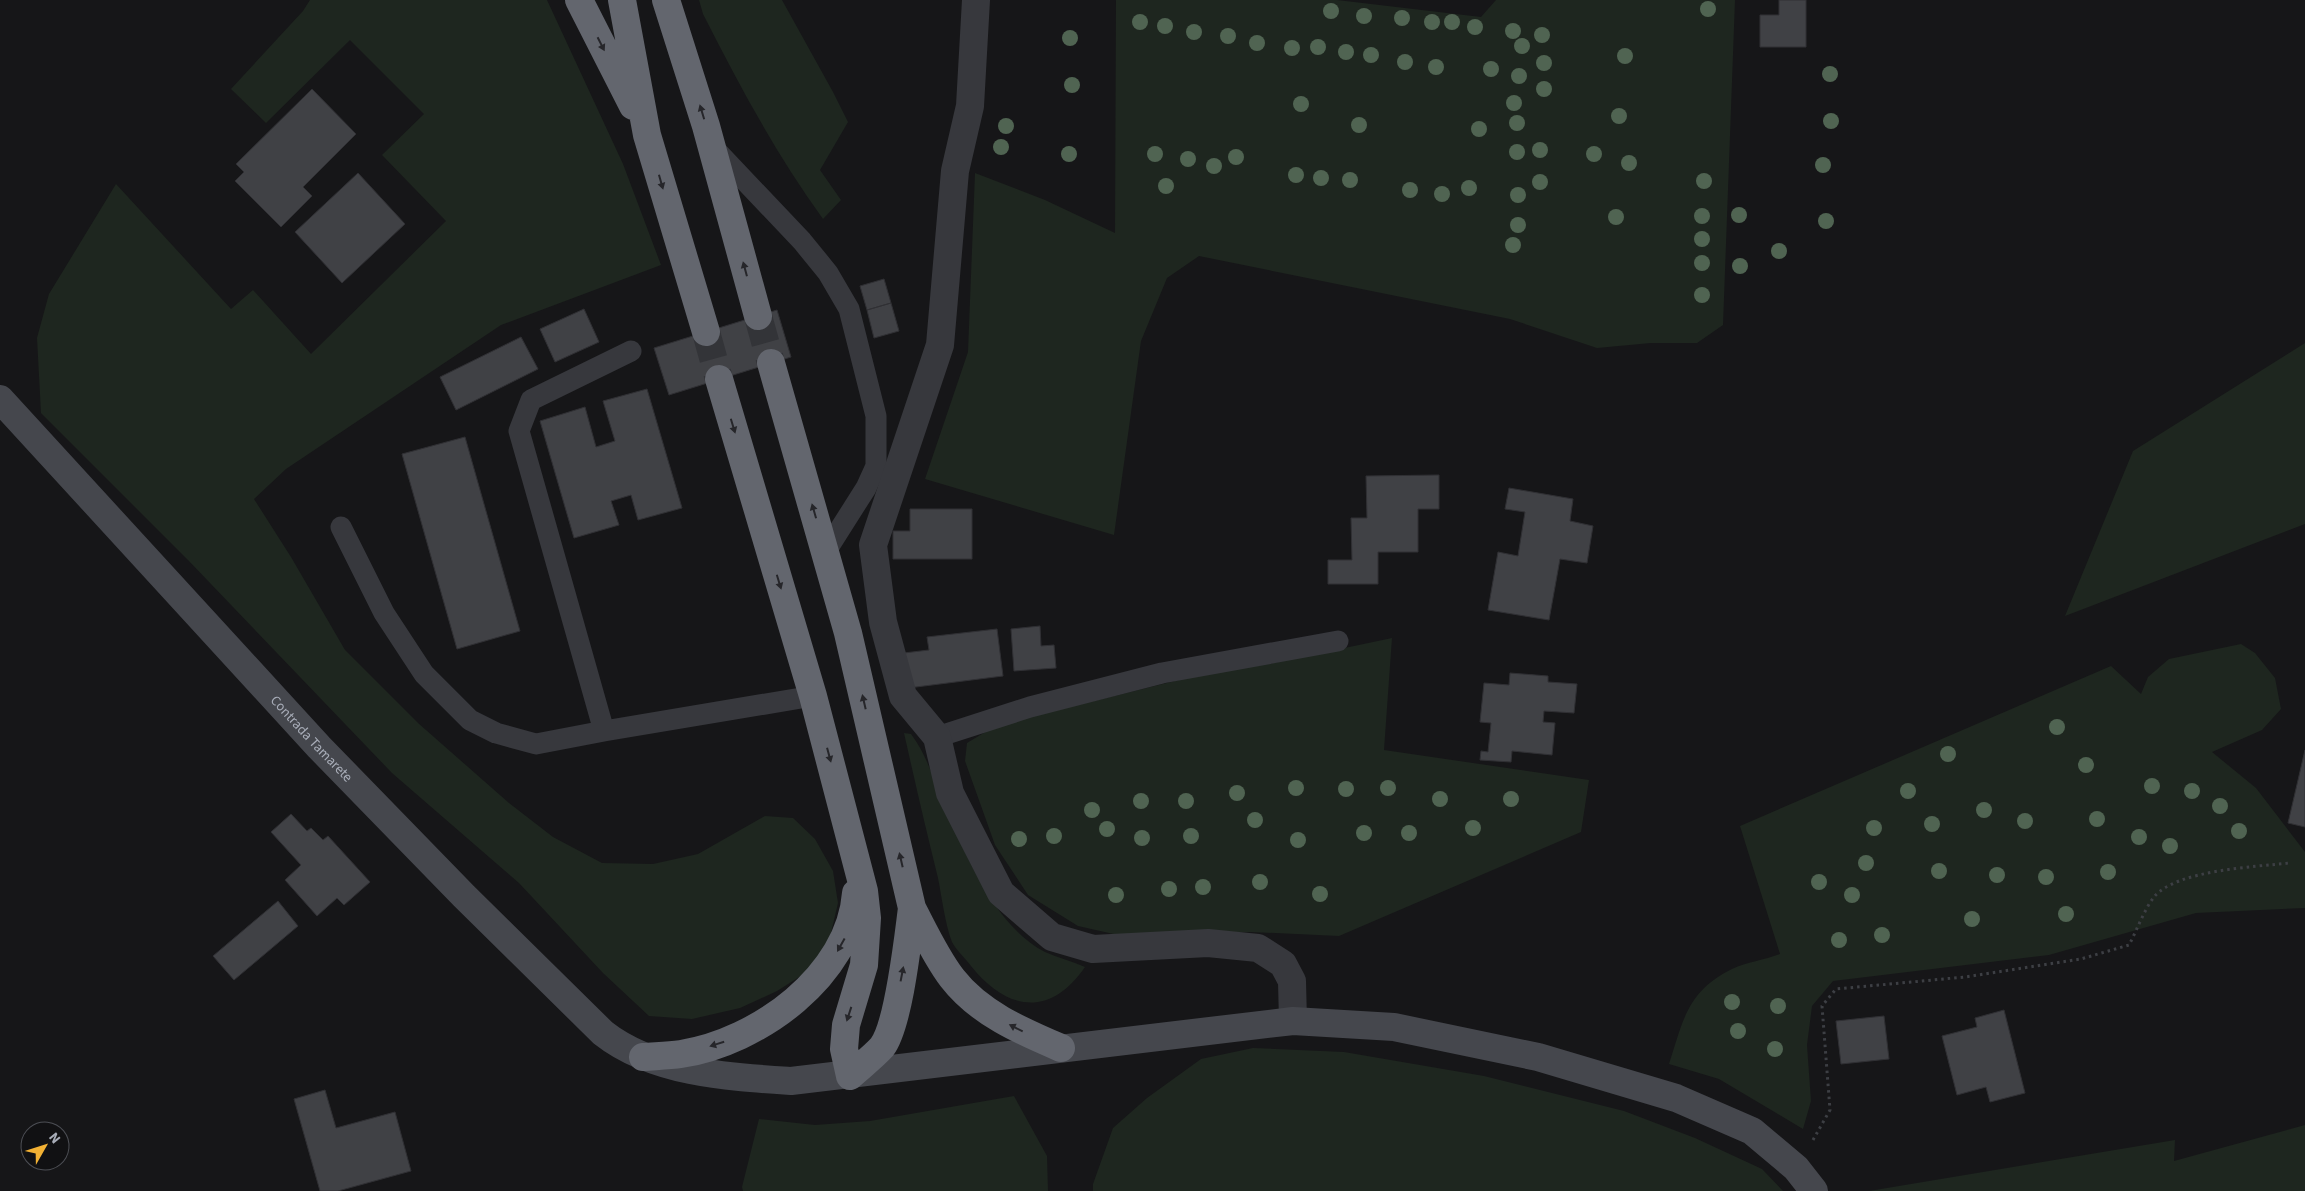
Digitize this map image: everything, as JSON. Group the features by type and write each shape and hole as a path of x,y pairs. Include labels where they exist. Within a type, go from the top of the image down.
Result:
{"highway":[{"path":"579,0 647,135"},
{"path":"622,0 647,135 706,332"},
{"path":"666,0 711,145 758,316"},
{"path":"771,363 848,633 912,908 952,978 969,996 1014,1028 1060,1048"},
{"path":"719,379 813,696 858,864 867,918 864,965 846,1025 844,1049 850,1076 883,1046 892,1024 912,908"},
{"path":"643,1057 681,1054 726,1041 778,1014 802,994 830,962 842,944 850,925 856,900 858,864"}],"main road":[{"name":"Contrada Tamarete","path":"0,399 319,747 464,896 603,1033 616,1043 643,1057 730,1077 791,1081 850,1076 1060,1048 1293,1021 1394,1027 1556,1062 1676,1098 1752,1131 1796,1168 1814,1191"}],"street":[{"path":"976,0 970,106 955,171 940,345 873,545 883,622 903,696 937,737 950,793 1001,893 1052,937 1092,949 1208,943 1258,948 1283,964 1292,981 1293,1021"}],"lane":[{"path":"711,145 802,241 828,273 849,309 876,416 876,466 866,488 826,551"},
{"path":"604,731 519,431 531,400 631,352"},
{"path":"341,527 384,614 424,674 470,720 496,733 536,744 813,696"},
{"path":"937,737 1030,707 1162,673 1338,641"}],"path":[{"path":"1796,1168 1830,1110 1822,1006 1836,989 1965,977 2081,959 2129,945 2154,897 2174,881 2193,876 2289,863"}],"shaded area":[{"path":"310,0 547,0 623,164 661,265 501,325 286,469 254,499 291,557 345,650 418,723 509,803 553,837 602,863 653,864 698,854 765,816 793,818 815,839 833,871 838,903 831,933 815,967 777,991 740,1008 692,1019 649,1016 603,973 519,883 392,773 188,560 41,413 37,338 49,294 116,184 231,309 253,290 311,354 446,221 382,155 424,114 350,40 266,123 231,89 303,11"},
{"path":"699,0 782,0 848,122 820,170 841,200 823,219 789,170 759,119 703,14"},
{"path":"1116,0 1337,0 1481,17 1496,0 1735,0 1723,325 1697,343 1651,343 1597,348 1510,319 1199,256 1167,278 1141,341 1114,535 925,479 968,352 975,173 1045,200 1115,233"},
{"path":"2305,343 2305,524 2065,616 2133,451"},
{"path":"1392,638 1384,750 1589,780 1581,832 1339,936 1251,932 1118,935 1078,926 1028,895 995,845 965,761 967,743 997,725 1268,658 1269,664"},
{"path":"2241,644 2255,653 2275,678 2281,709 2262,730 2212,752 2256,788 2305,852 2305,908 2196,913 2049,955 1833,981 1812,1006 1807,1045 1811,1101 1803,1129 1719,1079 1669,1064 1683,1021 1696,997 1705,987 1732,969 1780,954 1740,826 2111,666 2141,694 2148,677 2169,659"},
{"path":"904,733 911,734 921,750 960,841 996,906 1011,925 1027,940 1045,952 1085,967 1072,983 1057,995 1043,1001 1028,1002 1014,1000 999,992 985,981 952,942 947,927 938,878"},
{"path":"1253,1048 1344,1052 1484,1076 1624,1111 1695,1138 1762,1169 1783,1191 1093,1191 1093,1184 1113,1128 1147,1098 1201,1059"},
{"path":"1014,1096 1047,1156 1048,1191 743,1191 742,1187 759,1119 815,1125 870,1121"},
{"path":"2305,1125 2305,1191 1869,1191 2175,1140 2174,1161"}],"building":[{"path":"1779,0 1806,0 1806,47 1760,47 1760,15 1779,15"},
{"path":"312,89 356,134 303,187 312,196 281,227 235,181 244,172 236,164"},
{"path":"358,173 405,224 342,283 295,232"},
{"path":"884,279 891,303 867,310 860,286"},
{"path":"891,303 899,331 874,338 867,310"},
{"path":"584,309 599,342 555,362 540,329"},
{"path":"777,310 791,357 669,395 654,348"},
{"path":"521,337 538,369 456,410 440,377"},
{"path":"647,389 682,508 638,520 631,495 611,501 619,525 574,538 540,421 585,407 596,447 615,441 603,401"},
{"path":"465,437 520,631 457,649 402,454"},
{"path":"1439,475 1439,509 1418,509 1418,552 1378,552 1378,584 1328,584 1328,560 1352,560 1351,518 1367,518 1366,476"},
{"path":"1509,488 1573,499 1570,521 1593,526 1587,563 1560,559 1549,620 1488,610 1498,552 1518,556 1525,512 1505,509"},
{"path":"910,509 972,509 972,559 893,559 893,531 910,531"},
{"path":"1040,626 1041,646 1054,645 1056,668 1014,671 1011,629"},
{"path":"997,629 1003,676 908,688 904,653 929,650 927,637"},
{"path":"1510,673 1548,676 1548,682 1577,684 1574,713 1544,711 1543,722 1555,723 1552,755 1512,751 1511,762 1480,760 1481,751 1488,752 1491,723 1480,722 1484,683 1509,685"},
{"path":"2305,750 2305,827 2288,823"},
{"path":"291,814 307,831 311,828 323,840 328,836 370,882 344,905 337,898 317,916 285,880 301,865 271,832"},
{"path":"278,901 298,926 234,980 213,956"},
{"path":"2004,1010 2025,1093 1990,1102 1986,1087 1957,1095 1942,1036 1977,1027 1975,1018"},
{"path":"1884,1016 1889,1059 1841,1064 1836,1021"},
{"path":"325,1090 336,1128 395,1112 411,1171 338,1191 320,1191 294,1099"}],"tunnel":[{"path":"758,316 771,363"},
{"path":"706,332 719,379"}]}
